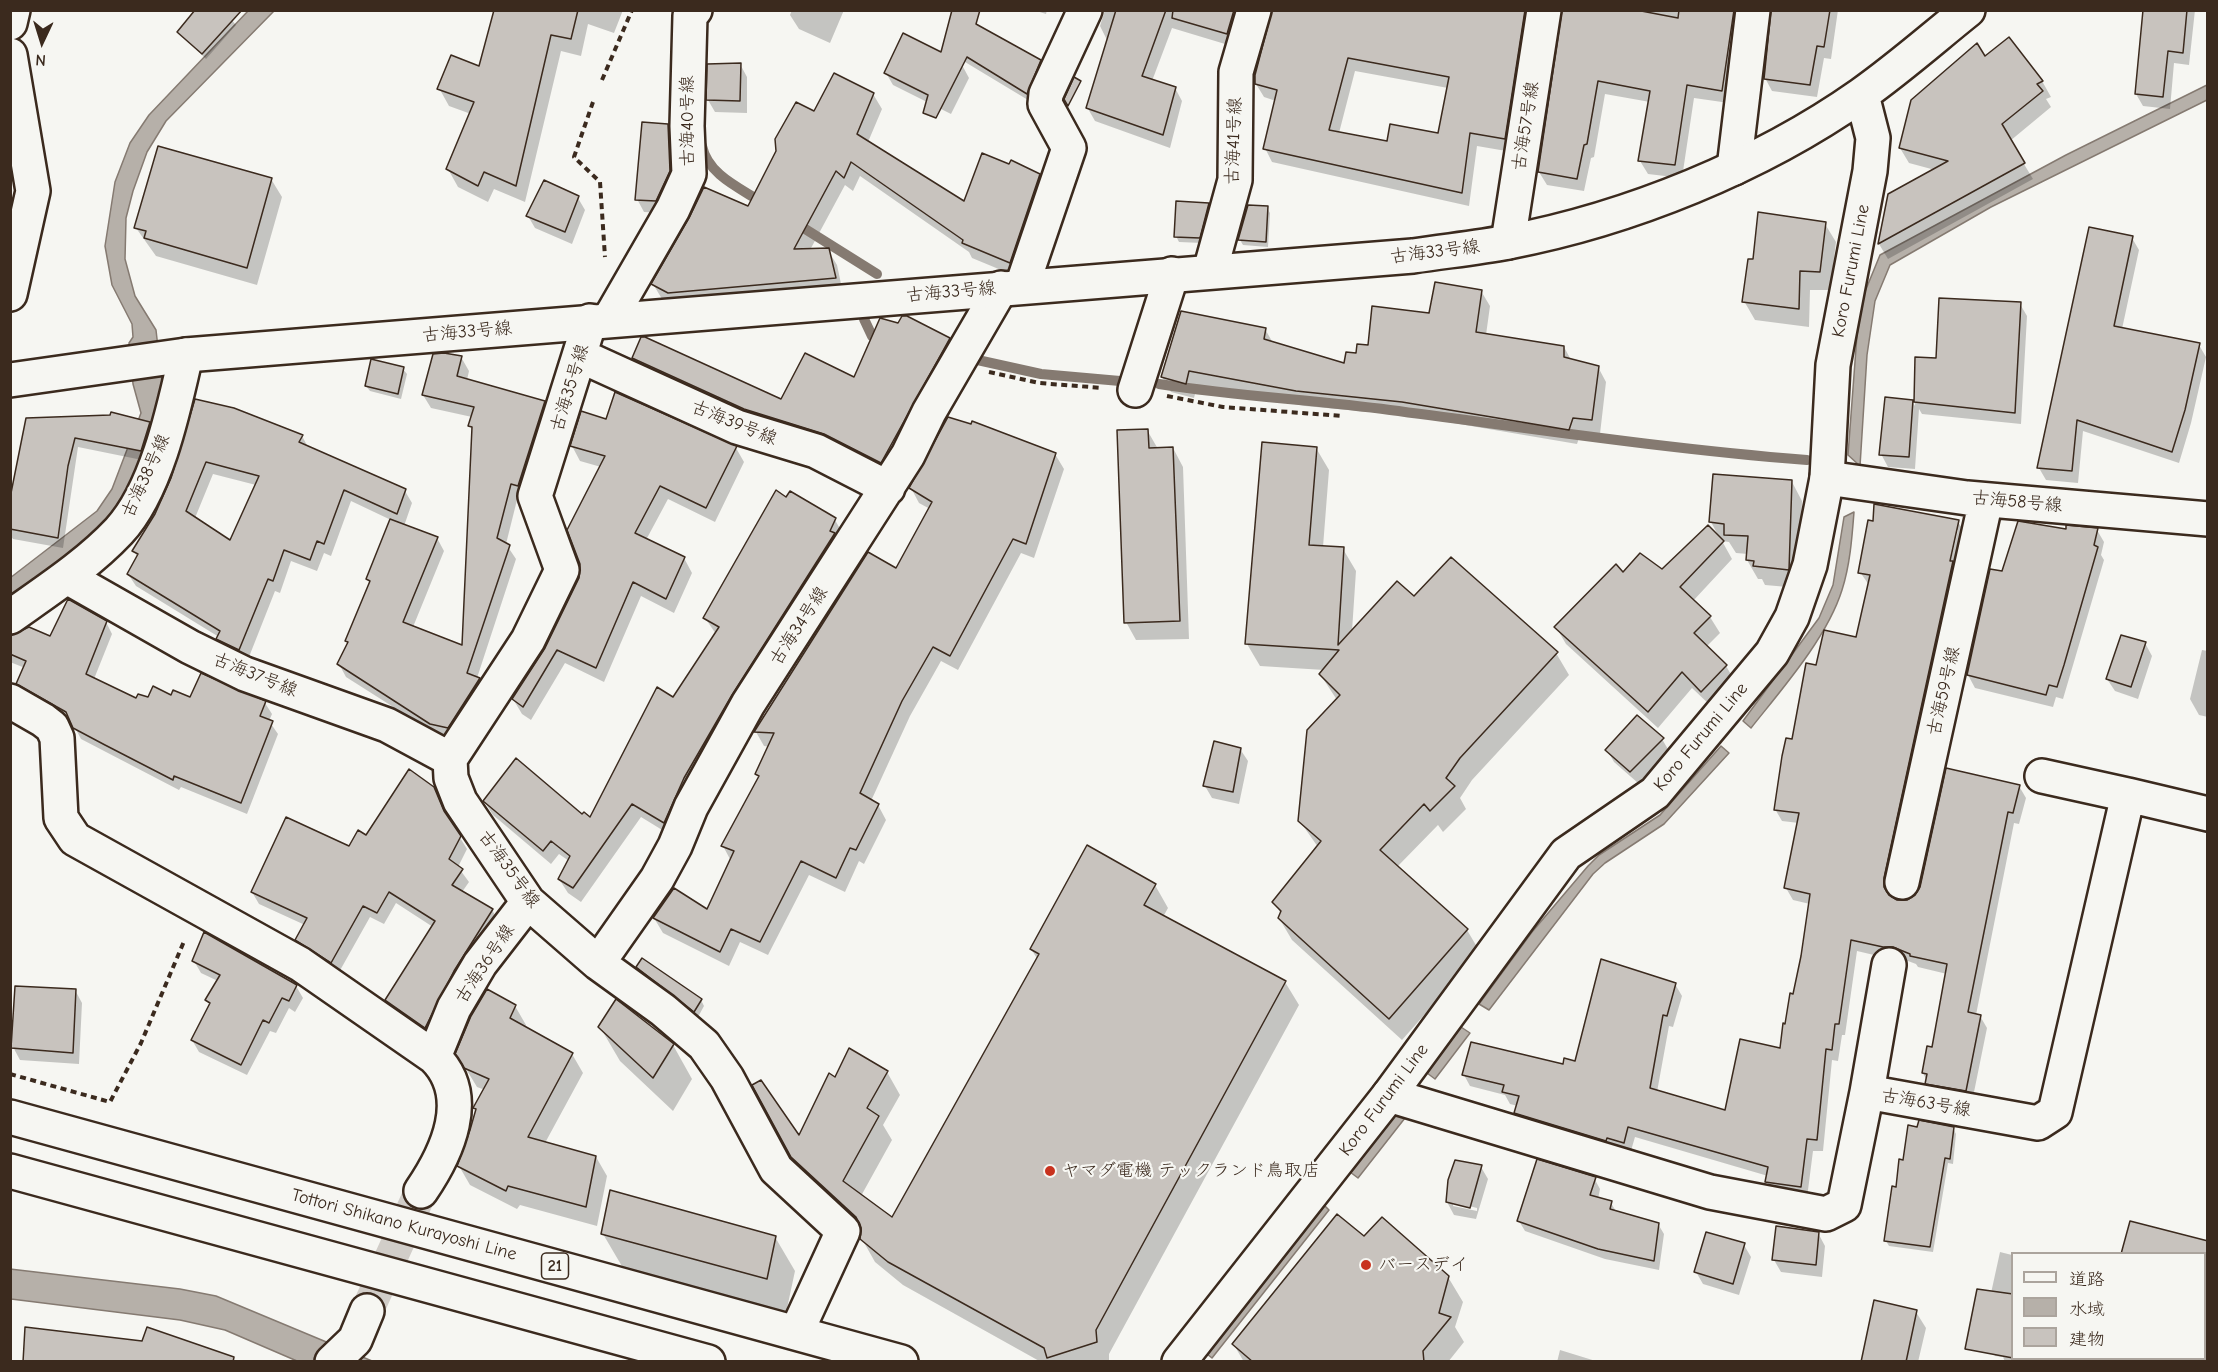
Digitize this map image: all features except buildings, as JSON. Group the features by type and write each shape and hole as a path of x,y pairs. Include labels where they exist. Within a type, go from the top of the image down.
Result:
{"street":[{"path":"10,23 13,10"},
{"name":"古海34号線","path":"598,963 657,879 675,846 691,807 748,704 888,488 1012,287 1069,148 1045,104 1046,94 1084,10"},
{"name":"古海41号線","path":"1210,271 1235,180 1236,72 1254,10"},
{"name":"古海57号線","path":"1508,242 1544,10"},
{"path":"1734,168 1753,10"},
{"path":"1862,95 1968,10"},
{"name":"古海40号線","path":"599,321 674,209 689,174 687,126 689,12"},
{"path":"10,55 33,191 10,294"},
{"name":"古海33号線","path":"10,380 186,355 1413,256 1508,242 1591,221 1684,189 1734,168 1796,136 1862,95"},
{"name":"Koro Furumi Line","path":"1179,1362 1389,1095 1566,854 1654,793 1772,653 1792,617 1810,565 1827,478 1833,365 1870,171 1873,138 1862,95"},
{"path":"1135,390 1172,274"},
{"name":"古海35号線","path":"599,321 581,356 535,496 562,570 528,640 450,759 451,778 460,801 528,902 598,963 663,1010 704,1045 728,1078 776,1169 843,1231 797,1331"},
{"name":"古海38号線","path":"10,617 67,577 119,530 134,510 160,454 171,420 186,355"},
{"name":"古海39号線","path":"581,356 737,427 816,451 888,488"},
{"name":"古海58号線","path":"1827,478 1986,500 2208,519"},
{"name":"古海59号線","path":"1902,882 1986,500"},
{"name":"古海37号線","path":"67,577 190,647 245,674 387,725 450,759"},
{"path":"10,701 52,727 57,738 61,818 75,839 300,964 434,1057 446,1069 452,1087 454,1108 451,1137 444,1154 421,1191"},
{"path":"2042,776 2208,814"},
{"name":"古海63号線","path":"1389,1095 1710,1192 1826,1214 1844,1204 1867,1092 2038,1123 2055,1112 2128,795"},
{"name":"古海36号線","path":"434,1057 454,1008 480,964 528,902"},
{"path":"1867,1092 1889,965"},
{"name":"Tottori Shikano Kurayoshi Line","path":"10,1117 797,1331 901,1362"},
{"path":"10,1171 708,1362"},
{"path":"332,1362 355,1340 367,1311"}],"path":[{"path":"602,80 632,10"},
{"path":"593,102 574,157 600,182 605,262"},
{"path":"10,1074 110,1102 141,1043 198,908"}],"water":[{"path":"248,11 274,11 166,121 147,152 126,218 125,259 135,296 156,330 162,383 162,407 151,451 106,529 11,602 10,578 97,511 112,489 141,413 133,384 129,343 133,337 132,324 112,285 105,246 115,182 130,143 149,115"},
{"path":"2207,85 2207,100 1991,207 1890,265 1875,301 1867,355 1860,466 1848,455 1857,335 1864,294 1880,255 2066,155"},
{"path":"1854,512 1847,571 1835,608 1815,644 1751,728 1743,721 1819,618 1833,585 1844,517"},
{"path":"1721,746 1729,753 1664,824 1605,863 1593,874 1489,1010 1479,1004 1532,932 1588,866 1599,855 1660,815"},
{"path":"1461,1027 1470,1033 1435,1079 1427,1073"},
{"path":"1394,1113 1405,1118 1358,1178 1350,1172"},
{"path":"1324,1205 1329,1210 1212,1358 1207,1354"},
{"path":"10,1269 180,1289 216,1296 372,1361 297,1361 225,1330 180,1320 11,1299"}],"waterway":[{"path":"702,146 705,156 718,173 763,203"},
{"path":"794,222 877,274"},
{"path":"864,319 872,336 885,342"},
{"path":"973,359 1041,374 1120,381"},
{"path":"1159,384 1390,410 1650,444 1807,460"}],"tunnel":[{"path":"367,1311 421,1191"}],"place":[{"name":"ヤマダ電機 テックランド鳥取店","path":"1050,1171"},
{"name":"バースデイ","path":"1366,1265"}]}
